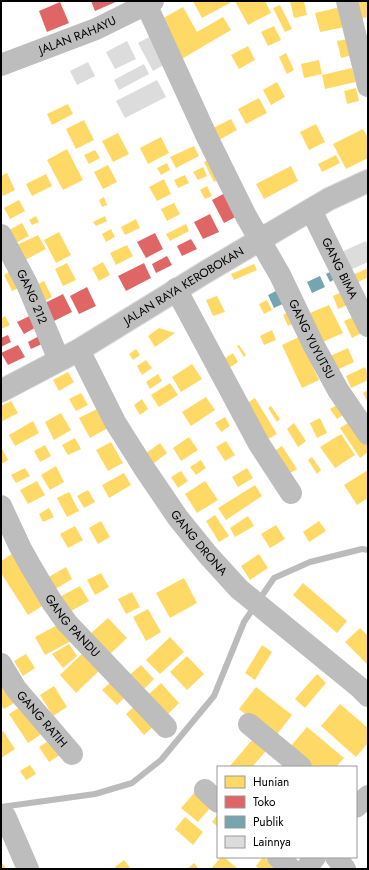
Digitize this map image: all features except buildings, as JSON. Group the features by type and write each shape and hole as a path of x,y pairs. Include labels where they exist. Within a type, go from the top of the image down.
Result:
{"street":[{"path":"347,1 368,86"},
{"name":"JALAN RAHAYU","path":"1,65 96,28 143,4"},
{"name":"GANG YUYUTSU","path":"143,4 210,144 246,216 280,275 314,346 338,390 368,434"},
{"name":"JALAN RAYA KEROBOKAN","path":"1,392 79,350 176,289 260,241 329,199 368,181"},
{"name":"GANG BIMA","path":"311,210 368,326"},
{"name":"GANG 212","path":"1,235 27,284 59,360"},
{"path":"176,289 259,444 291,493"},
{"name":"GANG DRONA","path":"79,350 115,422 178,518 208,555 239,589 359,686 368,696"},
{"name":"GANG PANDU","path":"1,506 27,559 52,602 67,623 166,727"},
{"name":"GANG RATIH","path":"1,664 16,689 72,754"},
{"path":"249,724 300,766"},
{"path":"5,816 28,869"},
{"path":"279,858 290,869"},
{"path":"306,869 314,858"},
{"path":"337,858 345,869"}],"waterway":[{"path":"1,807 95,794 132,783 161,760 214,696 244,622 274,578 310,562 362,549 368,550"}]}
